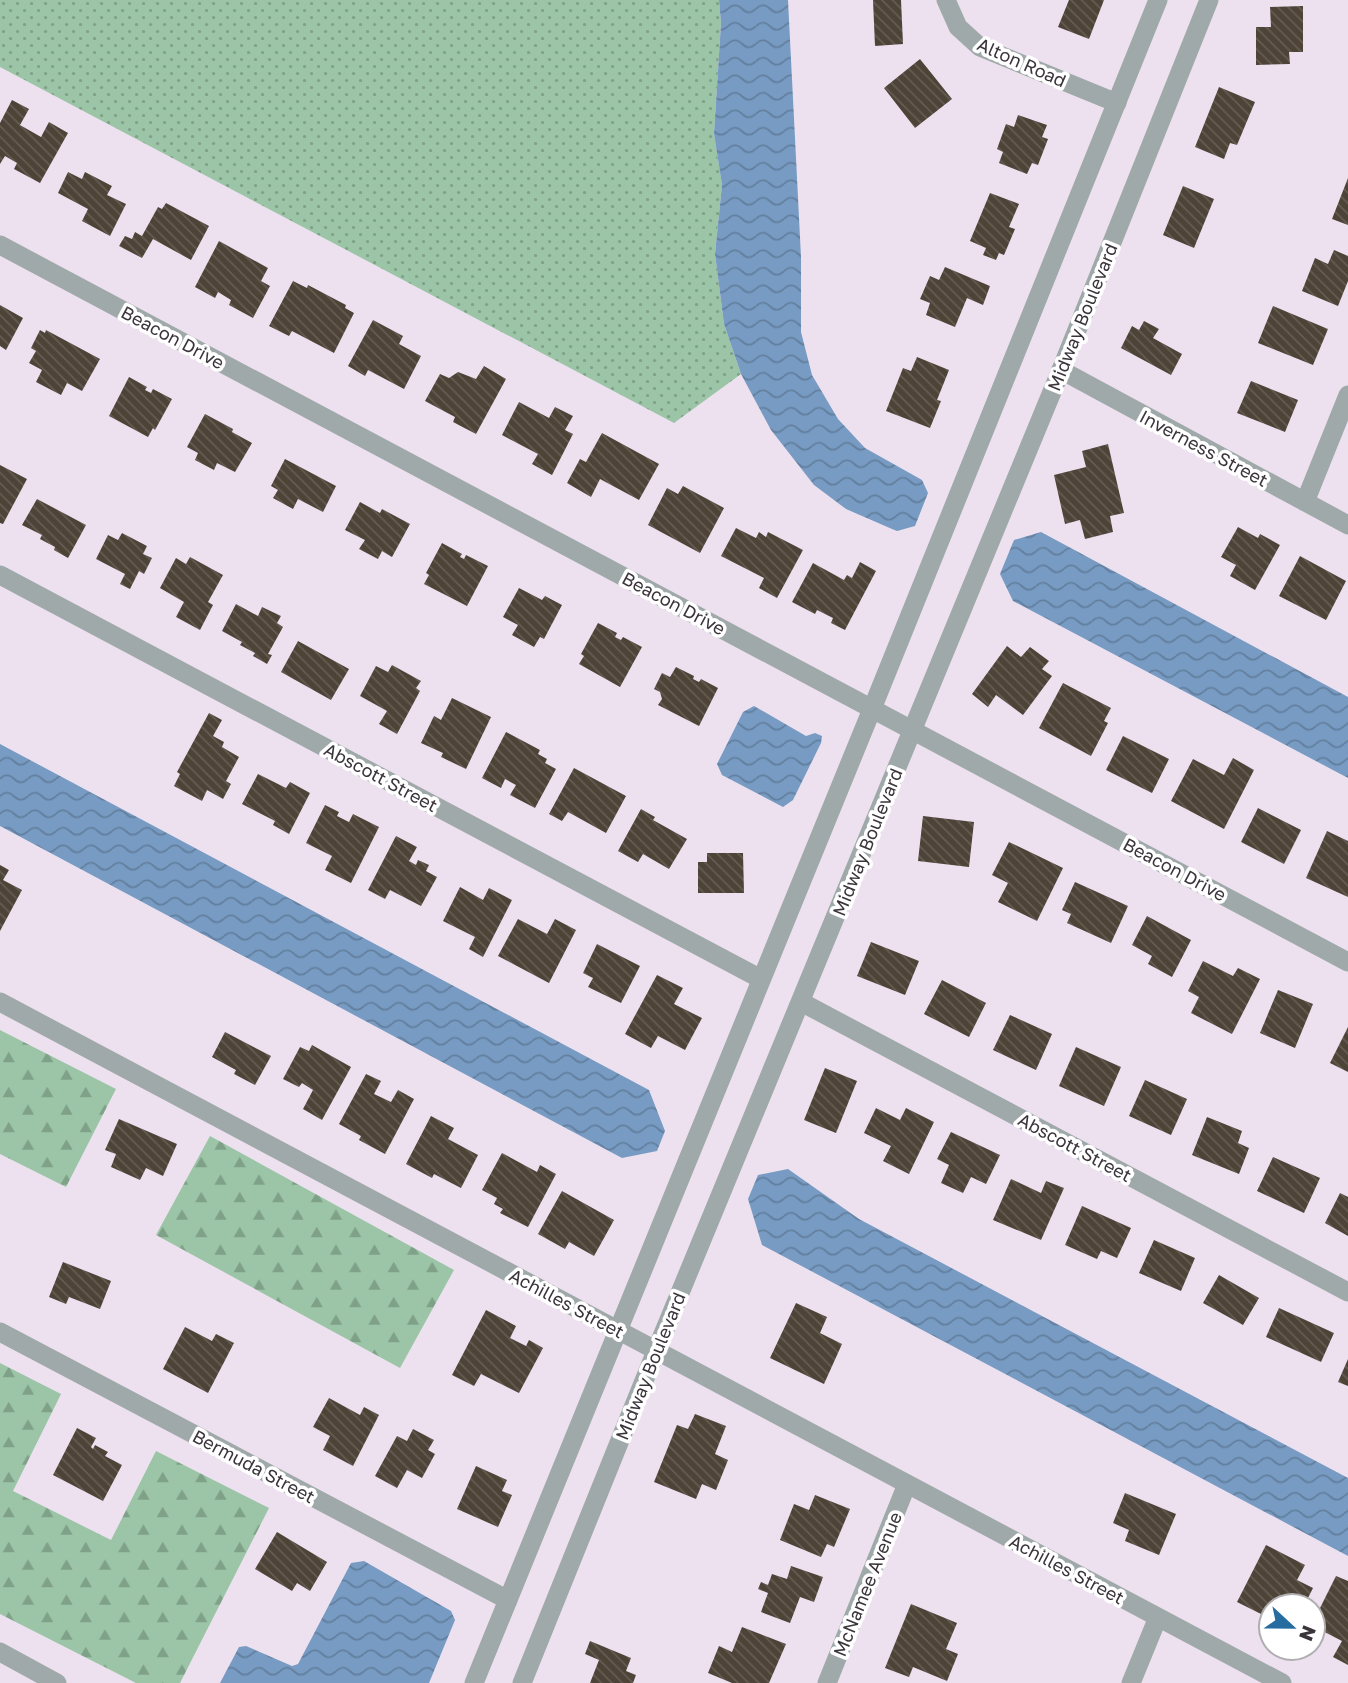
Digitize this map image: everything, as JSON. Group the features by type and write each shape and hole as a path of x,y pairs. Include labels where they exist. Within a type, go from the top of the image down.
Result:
{"street":[{"name":"Alton Road","path":"946,0 958,27 980,47 1117,103"},
{"path":"474,1683 1158,0"},
{"name":"Midway Boulevard","path":"522,1683 656,1351 1061,370 1209,0"},
{"name":"Beacon Drive","path":"0,246 1348,962"},
{"name":"Inverness Street","path":"1061,370 1348,524"},
{"path":"1305,502 1348,395"},
{"name":"Abscott Street","path":"0,575 761,979"},
{"name":"Achilles Street","path":"0,1002 1282,1683"},
{"name":"Abscott Street","path":"801,1002 1348,1292"},
{"name":"Bermuda Street","path":"0,1332 508,1600"},
{"name":"McNamee Avenue","path":"827,1683 907,1484"},
{"path":"1131,1683 1158,1617"},
{"path":"0,1653 57,1683"}],"green space":[{"path":"0,0 719,0 721,23 714,134 722,185 715,254 724,324 741,374 674,423 0,67"},
{"path":"0,1030 116,1089 66,1187 0,1154"},
{"path":"210,1136 454,1270 400,1368 156,1235"},
{"path":"0,1363 61,1394 13,1491 111,1540 156,1451 269,1508 180,1683 136,1683 0,1614"}],"water":[{"path":"719,0 788,0 801,257 801,332 812,375 838,419 865,448 922,480 928,493 915,526 897,531 892,529 846,509 814,485 771,430 741,374 724,324 715,254 722,185 714,134 721,23"},
{"path":"1041,532 1348,697 1348,778 1013,601 1000,574 1014,540"},
{"path":"754,706 806,736 815,733 822,736 793,800 783,807 722,775 717,764 743,712"},
{"path":"0,744 649,1090 665,1131 657,1151 622,1158 0,826"},
{"path":"788,1169 859,1219 1348,1478 1348,1556 762,1245 748,1199 758,1175"},
{"path":"364,1561 451,1611 455,1620 429,1683 220,1683 239,1647 246,1646 292,1666 298,1664 351,1563"}],"building":[{"path":"873,0 901,0 903,44 875,46"},
{"path":"1069,0 1104,0 1089,39 1058,27"},
{"path":"1303,6 1303,52 1289,52 1290,64 1256,65 1256,27 1271,27 1270,7"},
{"path":"920,59 952,99 915,128 884,88"},
{"path":"1219,87 1255,102 1237,145 1230,143 1224,159 1195,147"},
{"path":"12,100 29,109 20,125 41,137 49,122 68,133 40,183 14,169 17,163 5,156 0,164 0,123"},
{"path":"1018,115 1047,125 1042,137 1048,139 1038,165 1032,163 1027,174 999,163 1003,152 997,149 1006,124 1014,127"},
{"path":"68,172 82,179 85,172 112,186 107,195 126,204 110,236 82,221 88,209 58,193"},
{"path":"1348,178 1348,225 1332,219"},
{"path":"1183,186 1214,199 1194,248 1163,235"},
{"path":"990,193 1019,204 1009,227 1015,229 1004,255 999,253 996,260 983,255 986,248 970,241"},
{"path":"166,203 209,226 191,260 153,239 142,258 119,246 125,236 132,239 135,232 142,236 158,207 162,209"},
{"path":"219,241 268,268 261,281 270,286 253,318 229,305 231,300 218,292 215,298 195,287"},
{"path":"1334,250 1348,256 1348,281 1338,306 1302,291 1315,258 1328,264"},
{"path":"945,267 990,286 983,305 967,298 955,327 926,315 930,303 920,299 930,276 939,280"},
{"path":"293,281 307,288 308,285 346,305 345,308 354,313 334,353 292,331 289,336 269,326"},
{"path":"0,305 23,318 6,350 0,346"},
{"path":"1273,306 1328,329 1313,365 1258,343"},
{"path":"373,320 403,336 399,344 421,356 404,389 368,370 365,376 348,366"},
{"path":"1144,321 1159,329 1153,338 1182,354 1171,375 1121,348 1132,326 1139,330"},
{"path":"40,330 45,333 46,330 100,359 82,391 67,383 61,395 36,382 42,370 29,363 36,351 31,348"},
{"path":"917,357 949,370 930,428 886,411 903,368 911,371"},
{"path":"484,366 506,379 476,434 453,422 455,417 425,401 440,374 449,378 458,372 476,379"},
{"path":"129,377 147,387 145,390 151,393 153,389 172,399 155,430 153,428 148,437 109,416"},
{"path":"1251,381 1298,400 1285,432 1237,413"},
{"path":"519,402 549,418 555,407 573,416 565,430 573,434 552,475 532,464 538,454 502,435"},
{"path":"205,414 252,443 235,472 217,463 214,470 195,460 198,453 187,447"},
{"path":"602,433 659,464 639,500 600,479 591,497 567,483 580,459 586,462"},
{"path":"1108,444 1124,513 1110,516 1113,532 1085,539 1080,520 1065,524 1054,475 1086,467 1082,451"},
{"path":"285,459 336,486 323,512 298,499 293,509 273,498 278,490 271,486"},
{"path":"0,465 27,479 3,524 0,523"},
{"path":"683,486 724,508 700,553 648,525 667,488 678,494"},
{"path":"37,499 86,525 68,558 40,539 42,535 22,525"},
{"path":"360,502 380,513 382,509 410,524 392,557 382,551 378,559 359,549 365,540 345,530"},
{"path":"1238,527 1258,538 1260,534 1280,545 1255,590 1230,576 1236,565 1221,557"},
{"path":"736,528 756,538 759,532 766,537 768,532 803,550 777,598 759,588 764,578 721,556"},
{"path":"122,533 147,546 143,554 152,558 144,574 139,571 130,589 120,584 125,574 96,559 108,535 118,540"},
{"path":"442,543 462,554 460,557 464,559 466,555 488,566 467,606 424,584 429,575 426,573"},
{"path":"1300,556 1346,581 1326,620 1279,596"},
{"path":"190,557 223,575 208,602 213,605 200,630 176,617 184,602 160,588 176,558 186,564"},
{"path":"860,562 876,571 845,630 831,623 833,618 817,610 815,614 792,602 813,563 844,580 847,575 852,578"},
{"path":"519,588 542,600 545,596 562,605 544,639 540,637 534,647 512,635 518,625 503,617"},
{"path":"236,604 258,616 262,607 281,616 277,623 283,627 268,654 272,655 267,664 240,645 242,642 222,631"},
{"path":"598,623 617,633 615,637 621,640 623,637 642,647 620,687 579,664 584,656 581,654"},
{"path":"298,641 349,669 331,700 281,672"},
{"path":"1007,646 1021,657 1030,647 1049,661 1042,669 1052,676 1023,715 996,695 988,707 972,694"},
{"path":"392,665 421,681 416,688 420,691 397,734 379,724 387,711 360,696 376,666 388,672"},
{"path":"676,667 694,676 693,679 699,682 701,679 718,688 699,726 658,705 662,699 660,692 654,689 662,673 670,677"},
{"path":"1063,683 1111,708 1104,721 1108,723 1091,756 1039,728"},
{"path":"452,698 491,717 466,769 441,757 443,753 421,743 434,716 441,720"},
{"path":"209,713 222,720 213,736 224,742 222,747 239,757 226,781 231,784 223,799 207,790 202,801 174,786 180,774 177,772"},
{"path":"506,732 540,750 538,754 547,759 545,763 556,769 535,808 510,795 516,785 505,779 501,788 482,778"},
{"path":"1123,736 1169,759 1152,793 1106,770"},
{"path":"1233,758 1254,770 1224,829 1171,801 1193,759 1224,775"},
{"path":"574,768 626,796 606,833 568,812 562,821 549,814"},
{"path":"258,774 286,788 290,782 310,793 289,834 273,825 275,821 242,804"},
{"path":"325,805 339,812 337,816 349,822 353,814 379,827 351,883 325,870 332,856 306,843"},
{"path":"1258,808 1301,830 1284,864 1241,842"},
{"path":"641,809 655,817 653,820 687,839 669,869 643,854 638,862 618,851"},
{"path":"923,816 974,822 969,867 918,861"},
{"path":"1327,831 1348,841 1348,897 1306,878"},
{"path":"396,836 417,847 409,861 416,865 418,860 429,865 426,871 437,877 421,906 390,890 385,899 368,890"},
{"path":"1009,842 1063,868 1037,921 998,902 1008,883 992,875"},
{"path":"707,853 743,853 744,893 698,893 698,862 707,862"},
{"path":"0,865 9,870 3,880 22,890 0,931"},
{"path":"1075,882 1128,906 1111,943 1067,923 1071,914 1062,910"},
{"path":"460,887 483,900 489,888 512,900 483,957 469,949 475,937 443,921"},
{"path":"1147,916 1191,940 1172,977 1148,964 1152,956 1132,945"},
{"path":"518,919 547,934 555,919 576,930 549,983 498,956"},
{"path":"871,942 919,961 905,995 857,976"},
{"path":"597,944 640,966 621,1003 588,987 593,978 583,973"},
{"path":"1203,961 1233,976 1238,968 1260,979 1232,1034 1191,1013 1199,997 1188,991"},
{"path":"657,975 683,988 674,1004 702,1018 685,1050 658,1036 651,1048 625,1034"},
{"path":"942,980 986,1003 969,1037 924,1014"},
{"path":"1278,990 1313,1004 1295,1048 1260,1033"},
{"path":"1010,1015 1052,1034 1036,1070 993,1050"},
{"path":"1348,1027 1348,1072 1330,1063"},
{"path":"225,1032 271,1056 255,1085 234,1074 236,1070 212,1057"},
{"path":"312,1045 351,1067 322,1120 303,1109 313,1090 302,1083 299,1087 283,1079 300,1047 309,1051"},
{"path":"1076,1047 1121,1067 1104,1106 1059,1086"},
{"path":"825,1068 857,1081 836,1133 804,1120"},
{"path":"366,1074 381,1081 374,1094 391,1102 398,1090 414,1099 385,1154 359,1140 361,1136 339,1124"},
{"path":"1145,1080 1187,1099 1171,1135 1129,1116"},
{"path":"876,1108 900,1120 906,1108 934,1122 909,1174 883,1161 891,1146 864,1133"},
{"path":"431,1116 454,1128 448,1139 478,1155 461,1188 434,1174 432,1178 406,1164"},
{"path":"1207,1117 1242,1131 1238,1143 1249,1148 1239,1174 1192,1155"},
{"path":"119,1119 177,1144 163,1176 146,1168 140,1180 111,1167 116,1154 105,1150"},
{"path":"951,1132 1000,1155 986,1184 971,1177 963,1193 941,1183 949,1165 937,1159"},
{"path":"502,1153 537,1172 540,1165 556,1174 528,1227 500,1213 503,1209 494,1204 497,1198 482,1190"},
{"path":"1273,1157 1320,1178 1304,1213 1257,1191"},
{"path":"1011,1179 1041,1193 1046,1181 1064,1188 1041,1240 993,1220"},
{"path":"562,1191 614,1220 594,1256 569,1242 565,1249 538,1234"},
{"path":"1340,1193 1348,1197 1348,1236 1325,1223"},
{"path":"1082,1206 1131,1228 1117,1258 1101,1251 1097,1259 1065,1245"},
{"path":"1154,1240 1195,1258 1181,1291 1139,1273"},
{"path":"63,1262 111,1281 100,1309 69,1297 66,1304 49,1297"},
{"path":"1219,1275 1259,1298 1243,1325 1203,1303"},
{"path":"796,1303 827,1317 820,1333 842,1344 824,1384 770,1358"},
{"path":"1279,1308 1334,1333 1321,1362 1266,1337"},
{"path":"486,1310 516,1326 510,1338 526,1346 529,1340 543,1348 519,1393 481,1374 474,1386 452,1375"},
{"path":"185,1327 212,1341 216,1334 234,1343 208,1393 163,1369"},
{"path":"1348,1359 1348,1386 1338,1382"},
{"path":"329,1398 360,1415 364,1407 379,1415 353,1466 323,1450 330,1436 313,1427"},
{"path":"695,1414 726,1426 715,1454 728,1460 716,1490 702,1484 696,1499 654,1482 677,1425 688,1429"},
{"path":"77,1428 96,1438 91,1447 93,1449 95,1445 108,1452 105,1456 122,1465 103,1501 53,1475"},
{"path":"413,1429 434,1440 428,1450 435,1454 422,1478 407,1470 397,1488 375,1476 397,1436 407,1441"},
{"path":"476,1466 507,1480 502,1491 512,1495 498,1527 457,1509"},
{"path":"1125,1493 1176,1514 1159,1555 1125,1541 1129,1530 1113,1523"},
{"path":"815,1495 850,1509 834,1547 827,1544 821,1557 780,1540 794,1504 809,1510"},
{"path":"277,1532 327,1562 310,1591 297,1583 292,1591 255,1569"},
{"path":"1266,1545 1305,1565 1297,1580 1313,1588 1311,1592 1257,1592 1257,1612 1237,1602"},
{"path":"791,1566 823,1577 814,1602 800,1597 790,1623 761,1612 768,1593 758,1589 761,1582 768,1585 772,1574 787,1579"},
{"path":"1336,1576 1348,1581 1348,1665 1333,1657 1342,1641 1327,1633 1327,1594"},
{"path":"911,1604 957,1623 946,1649 958,1654 947,1681 913,1667 909,1677 885,1668"},
{"path":"742,1627 786,1644 769,1683 732,1683 708,1673 719,1646 732,1652"},
{"path":"590,1641 631,1658 626,1671 636,1675 633,1683 590,1683 599,1660 585,1654"}]}
